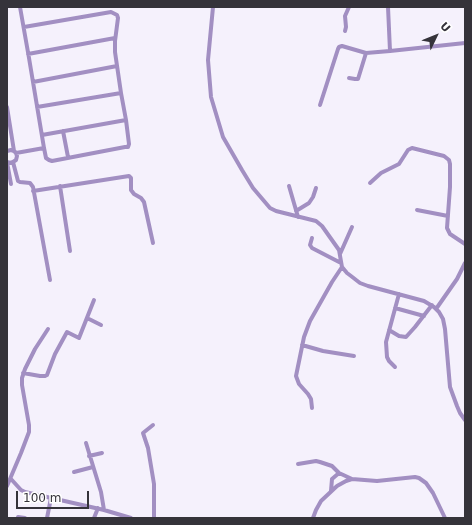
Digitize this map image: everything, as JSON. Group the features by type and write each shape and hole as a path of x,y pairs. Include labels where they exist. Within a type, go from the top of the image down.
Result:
{"street":[{"path":"20,7 46,158 52,161 128,147 130,143 115,52 117,15 111,12 24,28"},
{"path":"213,7 208,60 211,97 223,137 253,188 265,203 276,211 316,221 322,226 336,245 340,254 341,265 310,322 304,337 296,376 299,384 311,399 312,408"},
{"path":"345,31 345,16 349,7"},
{"path":"388,7 390,51"},
{"path":"28,54 115,38"},
{"path":"320,105 339,47 342,46 366,52 465,43"},
{"path":"348,78 358,79 366,52"},
{"path":"33,82 117,66"},
{"path":"37,107 122,93"},
{"path":"7,107 17,158 14,162 18,180 20,182 32,184 50,280"},
{"path":"42,135 126,120"},
{"path":"63,131 68,157"},
{"path":"7,150 15,152 44,148"},
{"path":"370,183 381,173 398,164 408,150 412,148 444,156 449,160 450,164 448,231 465,244"},
{"path":"11,184 7,162 14,162"},
{"path":"33,191 129,176 131,178 131,190 144,202 153,243"},
{"path":"60,186 70,251"},
{"path":"289,186 298,217"},
{"path":"296,210 309,203 316,188"},
{"path":"417,210 448,216"},
{"path":"340,254 352,227"},
{"path":"312,238 310,245 312,248 341,265 347,273 360,283 424,301 436,309 443,319 445,329 450,387 460,413 465,420"},
{"path":"436,309 457,279 465,263"},
{"path":"395,367 387,357 386,342 399,294"},
{"path":"23,373 40,376 47,375 55,354 67,332 78,338 94,300"},
{"path":"389,330 399,336 404,338 406,337 416,327 432,305"},
{"path":"395,308 424,316"},
{"path":"87,318 101,325"},
{"path":"7,486 29,432 30,425 22,385 23,373 35,349 48,329"},
{"path":"302,345 323,351 354,356"},
{"path":"153,424 143,433 148,448 154,484 154,518"},
{"path":"86,444 104,510"},
{"path":"89,456 102,453"},
{"path":"298,464 316,461 320,462 332,466 339,473 352,479 376,481 415,477 419,478 426,483 433,493 445,518"},
{"path":"74,472 93,467"},
{"path":"331,491 332,479 339,473"},
{"path":"10,479 25,492 98,508 131,518"},
{"path":"313,518 319,503 331,491 341,483 352,479"},
{"path":"47,518 52,498"},
{"path":"94,518 98,508"},
{"path":"18,517 25,518"}]}
